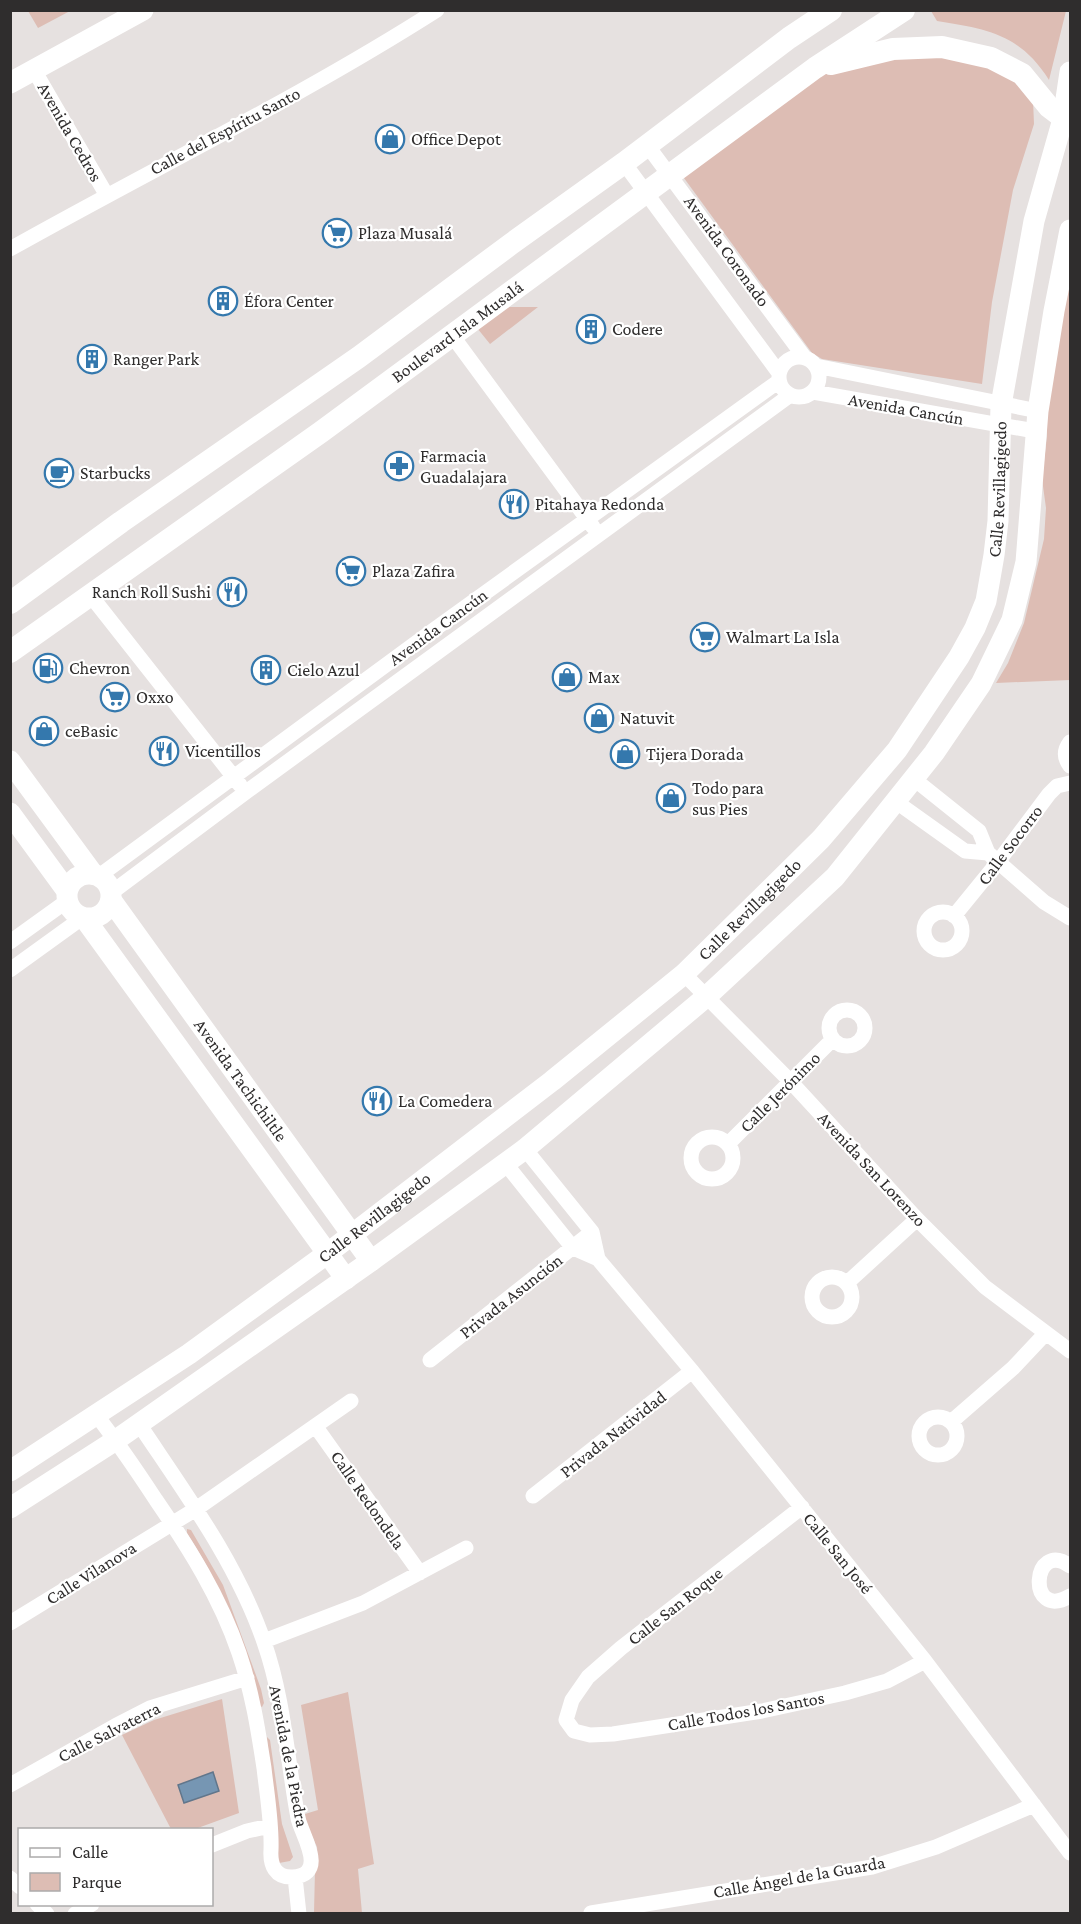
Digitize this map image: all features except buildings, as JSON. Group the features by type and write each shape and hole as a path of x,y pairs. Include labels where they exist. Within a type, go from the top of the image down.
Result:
{"main road":[{"name":"Boulevard Isla Musalá","path":"10,652 321,432 815,68 904,10"},
{"name":"Boulevard Isla Musalá","path":"10,603 121,522 299,399 624,163 826,12"},
{"path":"815,68 892,49 942,47 991,58 1022,74 1049,107 1067,121"},
{"path":"299,399 321,432"}],"street":[{"path":"10,83 143,10"},
{"name":"Calle del Espíritu Santo","path":"10,249 287,99 437,10"},
{"name":"Avenida Cedros","path":"34,70 106,195"},
{"name":"Calle Revillagigedo","path":"10,1471 189,1354 328,1253 552,1081 684,974 821,839 897,750 959,657 975,628 986,601 998,521 1000,416 1034,221 1067,121 1071,72"},
{"name":"Avenida Coronado","path":"647,145 811,362"},
{"name":"Avenida Coronado","path":"624,163 648,193 779,377"},
{"name":"Calle Revillagigedo","path":"10,1508 139,1424 346,1279 525,1149 706,997 835,877 934,753 981,684 1012,620 1026,562 1037,421 1055,301 1071,230"},
{"path":"451,334 598,534"},
{"path":"791,359 811,362 819,380 813,392 801,397 789,396 779,377 785,362 791,359"},
{"name":"Avenida Cancún","path":"811,362 1000,416"},
{"name":"Avenida Cancún","path":"104,886 234,777 588,520 779,377"},
{"name":"Avenida Cancún","path":"813,392 1037,421"},
{"name":"Avenida Cancún","path":"104,886 246,792 789,396"},
{"path":"91,596 246,792"},
{"path":"1071,742 1065,755 1071,766"},
{"name":"Avenida Tachichiltle","path":"10,761 104,886 371,1261"},
{"path":"914,779 979,831 993,857 1044,902 1071,918"},
{"name":"Calle Socorro","path":"954,916 993,857 1057,786 1071,783"},
{"path":"895,801 965,851 993,857"},
{"path":"10,813 67,896 72,911 84,918 92,919 105,912 104,886 80,876 74,879 67,896 10,942"},
{"path":"10,970 84,918"},
{"name":"Avenida Tachichiltle","path":"84,918 346,1279"},
{"name":"Avenida San Lorenzo","path":"684,974 791,1082 917,1219 985,1287 1045,1334 1071,1351"},
{"name":"Calle Jerónimo","path":"728,1144 832,1040"},
{"name":"Calle San José","path":"525,1149 592,1232 598,1259"},
{"name":"Calle San José","path":"505,1163 573,1248 598,1259 692,1371 925,1661 1071,1853"},
{"path":"847,1283 917,1219"},
{"name":"Privada Asunción","path":"430,1360 592,1232"},
{"path":"951,1422 1013,1368 1045,1334"},
{"name":"Privada Natividad","path":"533,1496 692,1371"},
{"path":"172,1523 196,1509 351,1401"},
{"name":"Avenida de la Piedra","path":"97,1416 172,1523 202,1572 225,1617 247,1678 257,1720 270,1826 270,1861 275,1870 284,1876 296,1877 304,1873 312,1858 309,1845 299,1827 283,1714 264,1641 244,1595 196,1509 139,1424"},
{"name":"Calle Redondela","path":"316,1427 420,1573"},
{"name":"Calle San Roque","path":"566,1720 572,1700 588,1677 621,1648 801,1507"},
{"name":"Calle Vilanova","path":"10,1623 172,1523"},
{"path":"264,1641 363,1603 466,1548"},
{"path":"1071,1566 1054,1561 1045,1566 1038,1579 1041,1592 1049,1599 1057,1601 1071,1596"},
{"name":"Calle Todos los Santos","path":"566,1720 574,1731 590,1735 613,1734 762,1711 887,1681 925,1661"},
{"name":"Calle Salvaterra","path":"10,1785 150,1708 247,1678"},
{"path":"257,1720 283,1714"},
{"name":"Calle Ángel de la Guarda","path":"591,1913 872,1867 936,1847 1034,1805"},
{"path":"213,1845 246,1831 270,1826"},
{"path":"296,1877 299,1914"},
{"path":"75,1914 90,1906"}],"green space":[{"path":"28,11 70,11 38,28"},
{"path":"931,11 1066,11 1049,80 1026,52 1014,43 987,31 937,21"},
{"path":"989,56 1033,100 1034,124 1013,190 992,302 982,384 822,359 812,353 681,174 833,58"},
{"path":"1070,274 1070,680 996,683 1008,663 1024,623 1044,539 1046,508 1042,479 1047,436 1047,399"},
{"path":"499,307 538,307 490,344 473,323"},
{"path":"187,1529 191,1530 223,1585 261,1689 264,1703 262,1707 259,1705 230,1616"},
{"path":"348,1692 374,1864 358,1869 362,1913 314,1913 317,1847 306,1823 305,1814 318,1810 301,1705"},
{"path":"222,1699 239,1813 198,1828 170,1828 122,1735 154,1720"},
{"path":"267,1737 270,1740 282,1824 293,1857 290,1861 279,1863 276,1860"}],"water":[{"path":"213,1772 219,1791 184,1803 178,1785"}],"place":[{"name":"Office Depot","path":"390,139"},
{"name":"Plaza Musalá","path":"337,233"},
{"name":"Éfora Center","path":"223,301"},
{"name":"Codere","path":"591,329"},
{"name":"Ranger Park","path":"92,359"},
{"name":"Farmacia Guadalajara","path":"399,466"},
{"name":"Starbucks","path":"59,473"},
{"name":"Pitahaya Redonda","path":"514,504"},
{"name":"Plaza Zafira","path":"351,571"},
{"name":"Ranch Roll Sushi","path":"232,592"},
{"name":"Walmart La Isla","path":"705,637"},
{"name":"Chevron","path":"48,668"},
{"name":"Cielo Azul","path":"266,670"},
{"name":"Max","path":"567,677"},
{"name":"Oxxo","path":"115,697"},
{"name":"Natuvit","path":"599,718"},
{"name":"ceBasic","path":"44,731"},
{"name":"Vicentillos","path":"164,751"},
{"name":"Tijera Dorada","path":"625,754"},
{"name":"Todo para sus Pies","path":"671,798"},
{"name":"La Comedera","path":"377,1101"}]}
